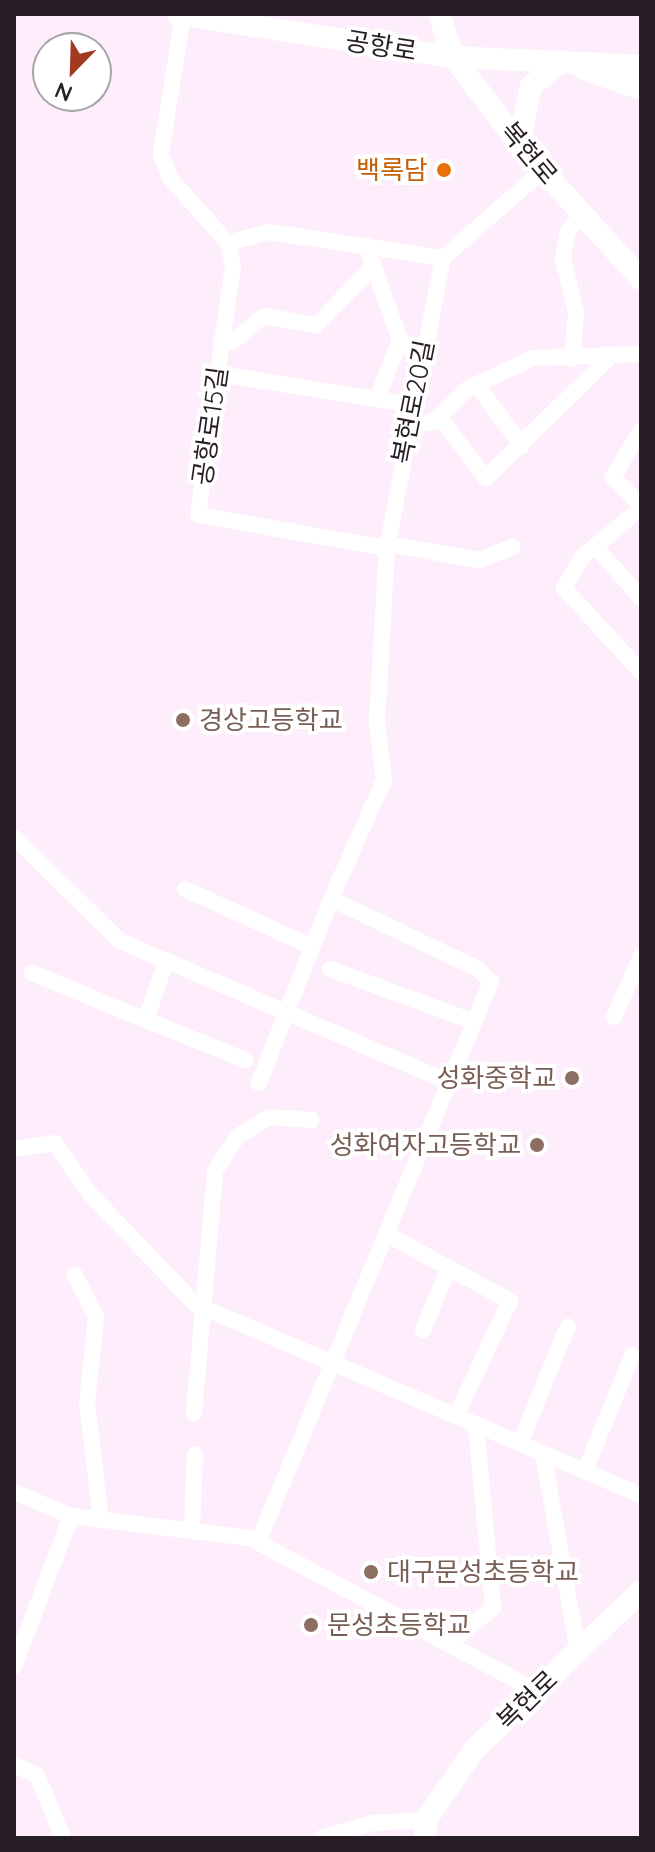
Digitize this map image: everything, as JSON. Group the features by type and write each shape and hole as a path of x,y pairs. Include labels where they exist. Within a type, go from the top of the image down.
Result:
{"main road":[{"name":"공항로","path":"181,14 453,57 584,69 641,89"},
{"name":"복현로","path":"439,14 453,57 519,144 641,279"},
{"name":"공항로","path":"584,69 614,62 641,66"},
{"path":"519,144 531,86 556,66"},
{"name":"복현로","path":"428,1832 474,1750 641,1591"}],"street":[{"path":"181,14 161,154 170,178 228,243 269,232 443,258 542,171"},
{"path":"572,359 576,312 563,258 568,231 583,214"},
{"name":"공항로15길","path":"228,243 233,266 198,515 387,546"},
{"path":"362,245 400,340 420,357"},
{"name":"복현로20길","path":"259,1083 331,899 384,780 377,721 387,546 420,357 443,258"},
{"path":"221,340 232,342 264,316 316,325 371,269"},
{"path":"377,399 400,340"},
{"path":"408,426 440,417 476,384 533,358 608,359 641,354"},
{"path":"440,417 486,478 608,359"},
{"path":"219,374 411,405"},
{"path":"476,384 522,446"},
{"path":"641,430 613,477 641,507 569,571 564,588 641,672"},
{"path":"387,546 479,560 513,547"},
{"path":"595,546 641,598"},
{"path":"14,837 120,941 451,1083"},
{"path":"185,889 312,947"},
{"path":"258,1542 330,1361 388,1235 491,982 478,969 331,899"},
{"path":"614,1017 641,956"},
{"path":"146,1020 166,961"},
{"path":"330,969 475,1022"},
{"path":"32,973 245,1060"},
{"path":"194,1413 207,1309 215,1171 238,1136 270,1117 312,1120"},
{"path":"14,1149 55,1143 91,1195 207,1309 641,1495"},
{"path":"388,1235 510,1301 456,1416"},
{"path":"423,1330 449,1268"},
{"path":"75,1275 96,1317 87,1403 101,1520"},
{"path":"520,1443 568,1326"},
{"path":"585,1471 632,1355"},
{"path":"448,1644 493,1608 476,1424"},
{"path":"543,1453 578,1651"},
{"path":"192,1531 195,1454"},
{"path":"14,1492 71,1516 258,1542 536,1691"},
{"path":"14,1667 71,1516"},
{"path":"14,1765 37,1775 63,1838"},
{"name":"복현로","path":"322,1838 372,1823 428,1832"}],"place":[{"name":"백록담","path":"444,170"},
{"name":"경상고등학교","path":"183,720"},
{"name":"성화중학교","path":"572,1078"},
{"name":"성화여자고등학교","path":"537,1145"},
{"name":"대구문성초등학교","path":"371,1572"},
{"name":"문성초등학교","path":"311,1625"}]}
